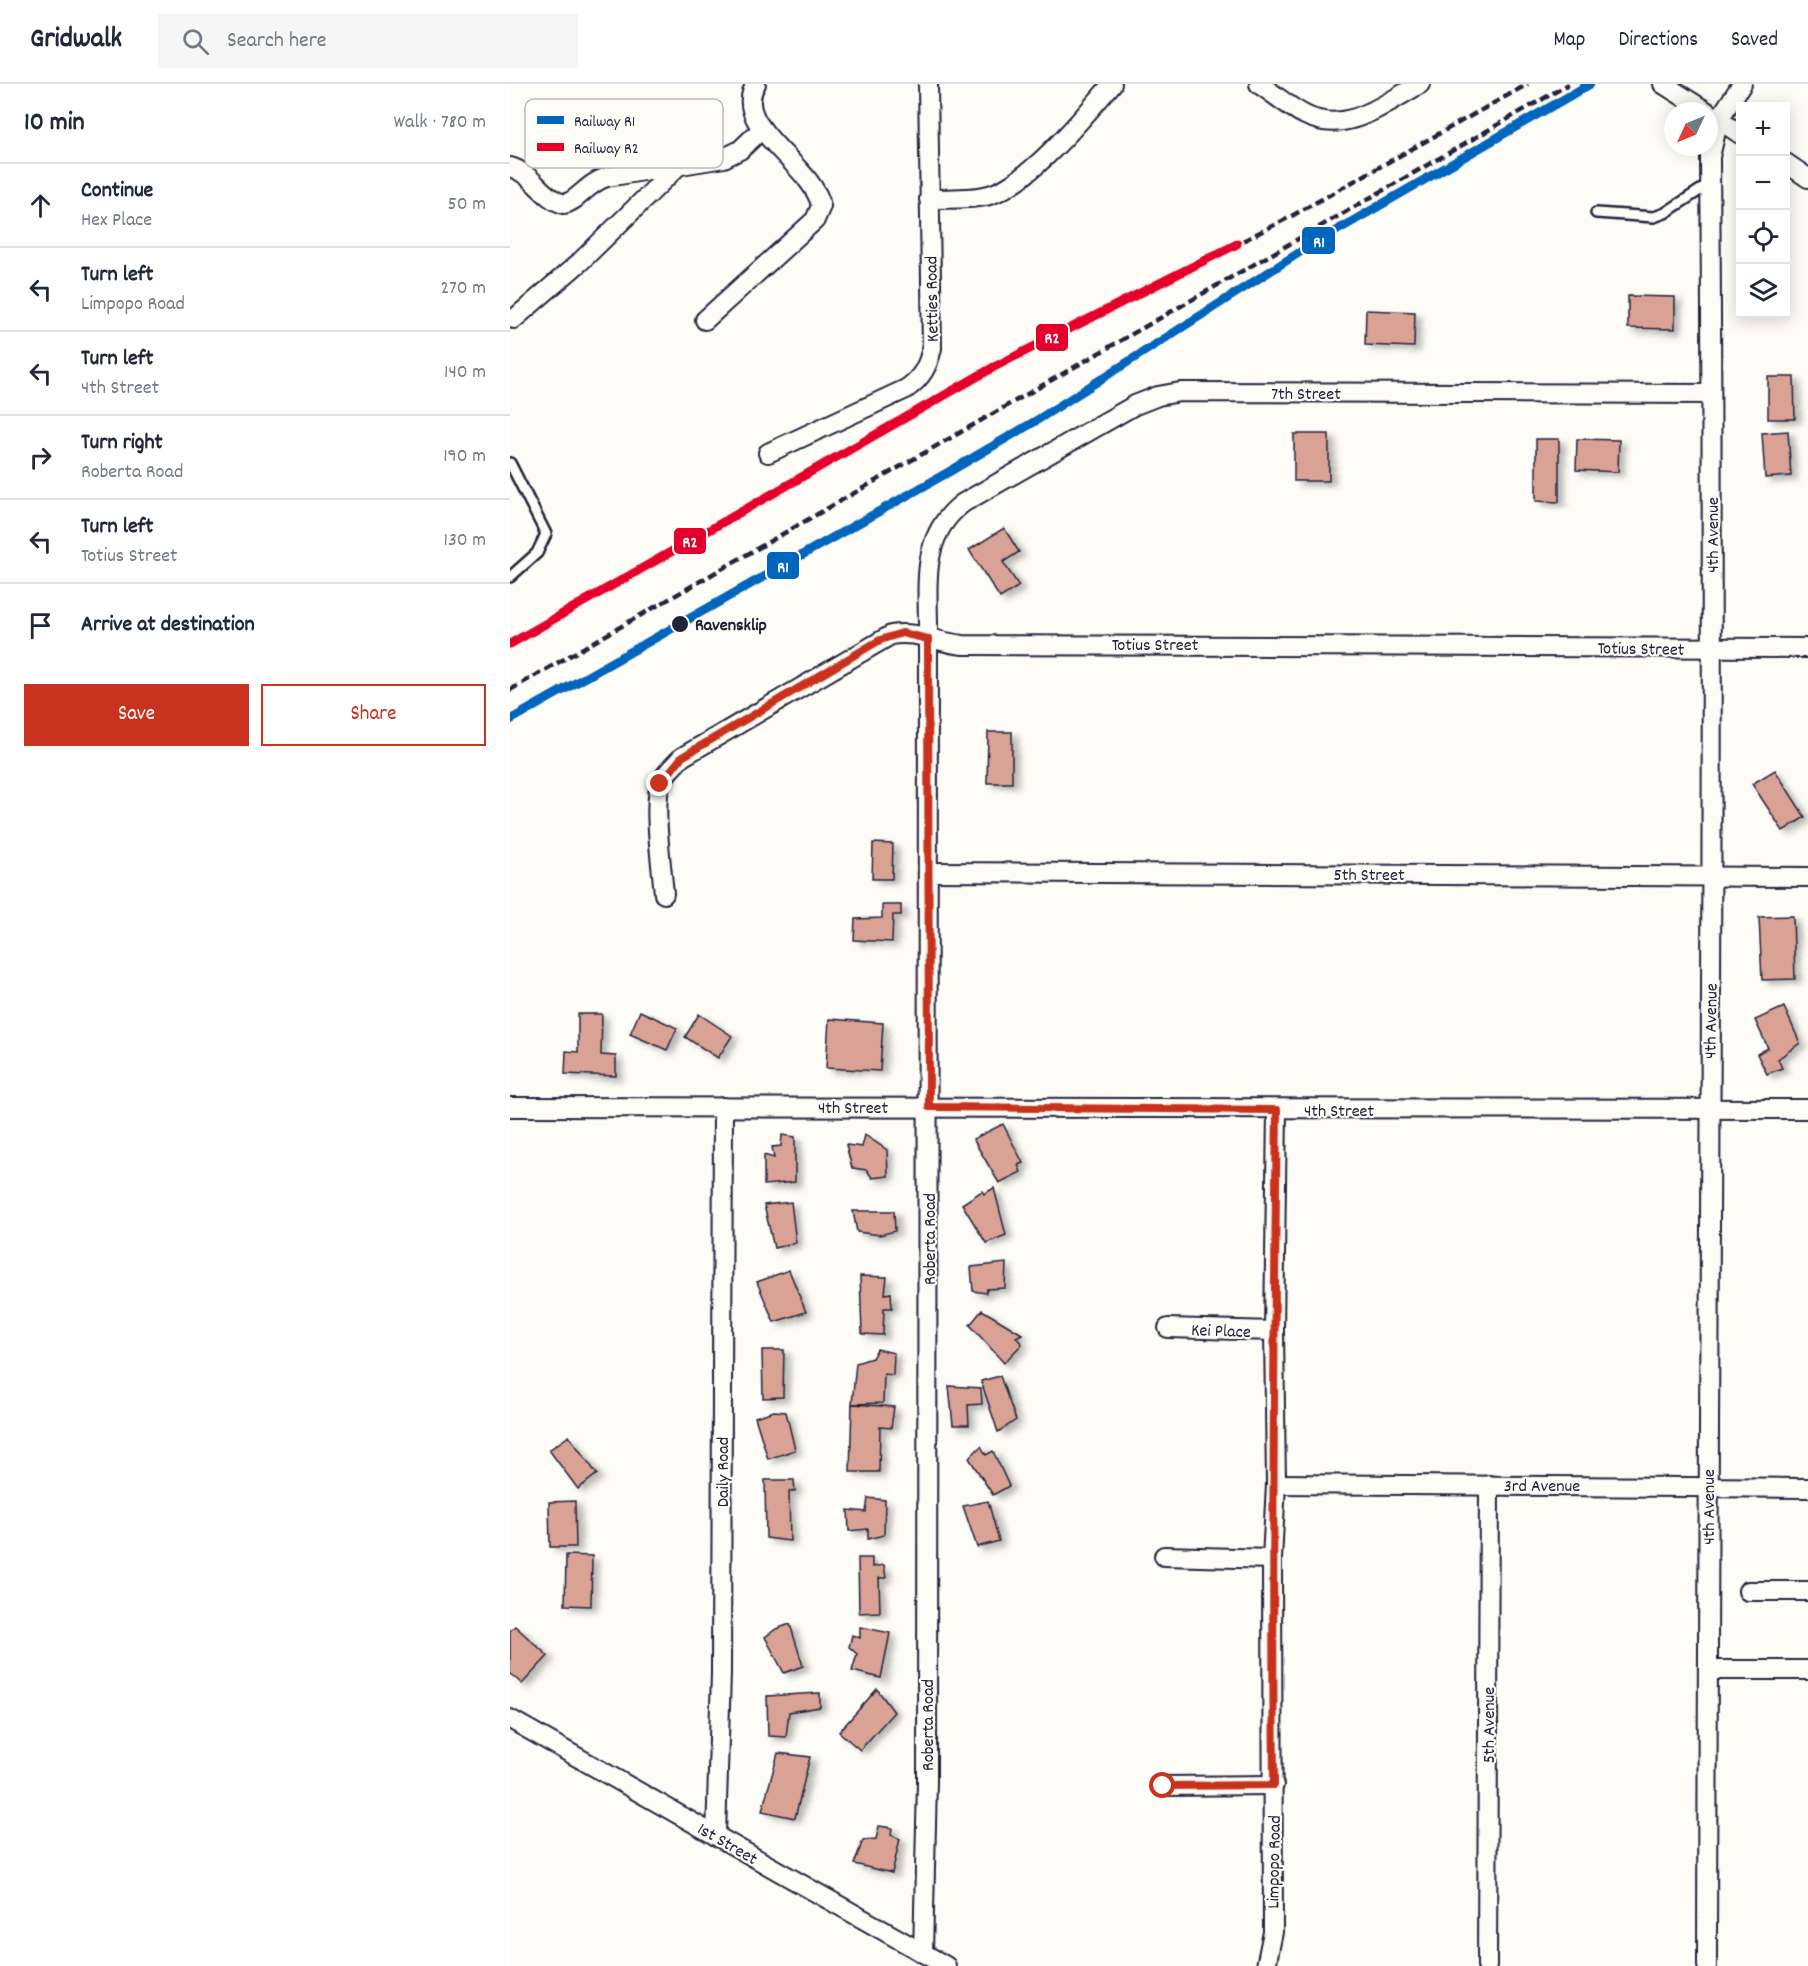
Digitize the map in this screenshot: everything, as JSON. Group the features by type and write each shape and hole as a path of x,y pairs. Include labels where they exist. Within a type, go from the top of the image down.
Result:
{"street":[{"path":"705,320 814,220 821,206 809,181 762,129 751,109 751,95 756,84"},
{"name":"Ketties Road","path":"768,453 906,388 923,374 932,348 927,84"},
{"path":"929,199 979,197 992,194 1005,187 1044,157 1112,84"},
{"path":"1259,84 1306,115 1336,123 1356,119 1420,84"},
{"path":"1663,84 1692,102"},
{"name":"4th Avenue","path":"1718,107 1742,84"},
{"path":"1718,119 1736,131"},
{"path":"723,158 732,156 762,129"},
{"name":"4th Avenue","path":"1707,1966 1709,1110 1713,876 1712,156"},
{"path":"1790,166 1808,178"},
{"path":"510,167 525,173 550,198 564,204 574,199 594,181 663,168"},
{"path":"514,319 580,262 676,168"},
{"name":"7th Street","path":"939,526 948,514 963,503 1135,405 1158,396 1180,392 1712,394"},
{"name":"Roberta Road","path":"923,1953 927,1782 930,872 928,639 930,562 932,544 939,526"},
{"name":"Totius Street","path":"664,894 657,802 660,784 682,757 891,635 902,633 963,645 1494,645 1712,649 1808,648"},
{"name":"5th Street","path":"930,872 1808,877"},
{"name":"4th Street","path":"510,1107 1277,1110 1808,1109"},
{"name":"Daily Road","path":"716,1836 721,1672 723,1107"},
{"name":"Limpopo Road","path":"1266,1966 1273,1932 1272,1559 1275,1484 1274,1331 1277,1110"},
{"name":"Kei Place","path":"1168,1328 1274,1331"},
{"name":"3rd Avenue","path":"1275,1484 1808,1488"},
{"name":"5th Avenue","path":"1487,1966 1489,1485"},
{"path":"1164,1556 1272,1559"},
{"path":"1748,1591 1808,1591"},
{"path":"1708,1670 1808,1670"},
{"name":"1st Street","path":"510,1719 946,1966"},
{"path":"1163,1786 1274,1785"}],"lane":[{"path":"1596,213 1654,217 1665,213 1711,183"},
{"path":"510,463 546,534 537,553 510,577"}],"building":[{"path":"1628,296 1675,297 1675,329 1628,328"},
{"path":"1366,310 1415,312 1414,347 1365,345"},
{"path":"1768,377 1794,377 1795,419 1768,419"},
{"path":"1788,431 1791,476 1765,478 1762,433"},
{"path":"1294,434 1329,434 1329,481 1294,481"},
{"path":"1536,439 1559,439 1559,502 1536,501"},
{"path":"1577,439 1619,440 1618,472 1576,470"},
{"path":"1004,528 1019,552 1003,562 1019,586 1000,598 969,550"},
{"path":"988,732 1012,732 1012,783 987,783"},
{"path":"1775,770 1805,817 1783,831 1752,784"},
{"path":"873,843 893,844 892,879 872,879"},
{"path":"882,905 901,905 901,915 893,915 892,942 854,940 855,919 882,918"},
{"path":"1793,916 1795,979 1762,980 1759,917"},
{"path":"1784,1007 1800,1043 1778,1059 1782,1068 1767,1074 1757,1054 1768,1048 1755,1020"},
{"path":"640,1011 677,1028 667,1050 630,1034"},
{"path":"578,1014 602,1014 601,1055 616,1056 616,1076 565,1074 566,1051 578,1052"},
{"path":"699,1014 732,1036 718,1058 685,1037"},
{"path":"829,1019 883,1023 880,1071 826,1068"},
{"path":"1003,1124 1023,1163 1018,1165 1021,1172 999,1183 973,1139"},
{"path":"782,1135 795,1137 795,1182 764,1185 764,1155 774,1158 772,1147 781,1146"},
{"path":"865,1135 887,1150 888,1176 872,1178 867,1170 852,1168 846,1145 862,1147"},
{"path":"994,1188 1006,1235 986,1243 962,1204 982,1191 984,1194"},
{"path":"791,1202 796,1243 774,1248 764,1205"},
{"path":"853,1211 894,1211 895,1231 880,1235 857,1232"},
{"path":"1006,1263 1005,1288 987,1289 986,1293 973,1291 971,1267"},
{"path":"789,1270 806,1312 774,1322 757,1282"},
{"path":"860,1276 887,1277 885,1294 891,1293 892,1308 884,1308 883,1335 862,1334"},
{"path":"982,1310 1022,1334 1016,1337 1022,1344 1004,1363 970,1325"},
{"path":"877,1349 894,1353 893,1375 884,1374 883,1403 852,1404 856,1363 872,1358"},
{"path":"762,1350 784,1350 783,1397 763,1398"},
{"path":"1000,1376 1016,1420 998,1432 981,1381"},
{"path":"949,1386 981,1388 982,1404 968,1405 969,1425 953,1425"},
{"path":"852,1404 894,1407 891,1428 880,1427 879,1472 850,1472"},
{"path":"774,1411 786,1412 795,1450 768,1459 755,1417"},
{"path":"569,1436 597,1474 578,1489 549,1450"},
{"path":"981,1446 986,1455 993,1451 1009,1486 993,1495 969,1458"},
{"path":"765,1480 794,1480 795,1491 789,1491 790,1541 766,1538"},
{"path":"868,1498 885,1500 884,1535 868,1539 868,1529 849,1531 848,1510 866,1512"},
{"path":"575,1501 576,1547 550,1547 549,1502"},
{"path":"988,1501 999,1541 977,1547 963,1506"},
{"path":"566,1555 592,1556 591,1606 565,1605"},
{"path":"858,1558 872,1558 872,1567 884,1565 886,1578 879,1578 880,1612 859,1613"},
{"path":"790,1624 803,1666 784,1673 765,1637 776,1629"},
{"path":"515,1626 548,1656 522,1684 510,1673 510,1631"},
{"path":"860,1627 890,1633 881,1678 852,1671 857,1654 849,1647 852,1635 860,1638"},
{"path":"877,1689 894,1712 860,1750 839,1732"},
{"path":"820,1693 820,1707 789,1712 786,1737 768,1736 767,1696"},
{"path":"778,1753 810,1757 795,1818 762,1811"},
{"path":"879,1826 892,1828 891,1835 900,1839 892,1873 854,1864 863,1840 876,1839"}],"railway":[{"path":"510,644 994,367 1288,218 1528,84"},
{"path":"510,690 1569,84"},
{"path":"510,720 1034,422 1308,247 1590,84"}],"rail line":[{"name":"R1","path":"510,720 1034,422 1308,247 1590,84"},
{"name":"R2","path":"510,644 994,367 1237,244"}],"place":[{"name":"Ravensklip","path":"680,624"}],"route":[{"path":"660,784 682,757 880,640 902,633 928,639 929,1107 1277,1110 1274,1331 1275,1484 1272,1559 1274,1785 1163,1786"}]}
